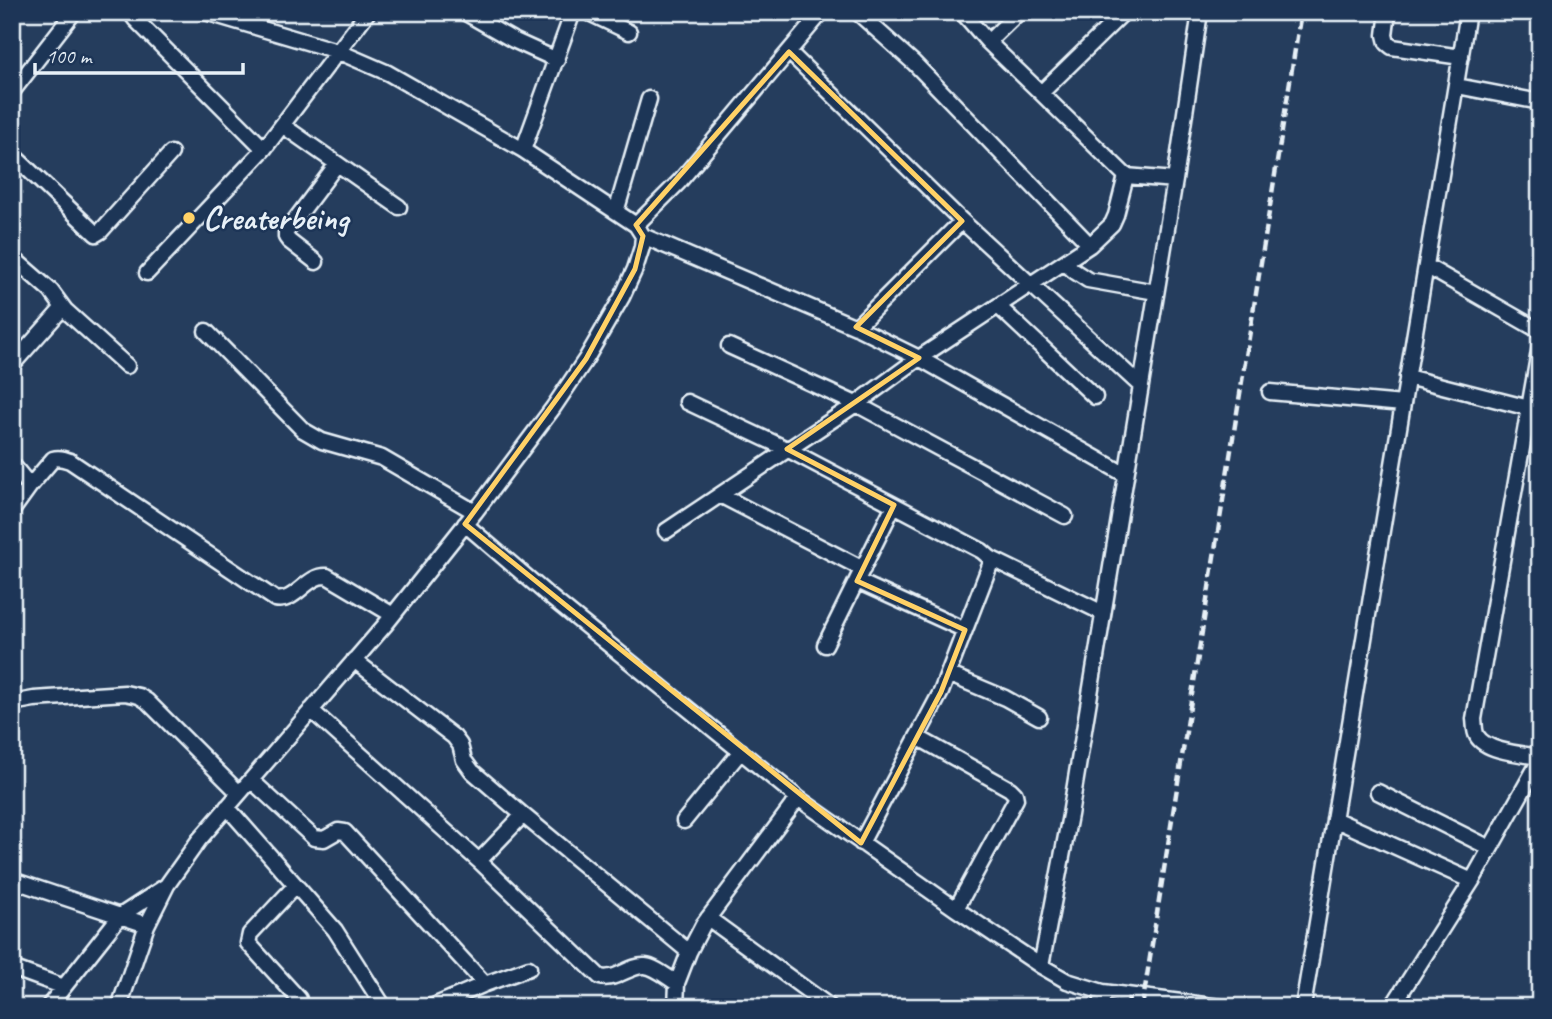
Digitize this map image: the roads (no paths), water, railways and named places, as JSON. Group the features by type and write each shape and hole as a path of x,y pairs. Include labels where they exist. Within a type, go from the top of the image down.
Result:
{"street":[{"path":"12,92 74,12"},
{"path":"130,12 264,149"},
{"path":"205,12 337,51 388,73 523,150 639,230 919,358 1126,475"},
{"path":"147,273 264,149 368,12"},
{"path":"464,12 513,40 557,60"},
{"path":"523,150 573,12"},
{"path":"587,12 629,32"},
{"path":"119,1007 147,925 167,885 199,840 393,615 475,512 586,359 635,269 642,247 639,230 822,12"},
{"path":"856,12 914,63 1090,245"},
{"path":"962,12 988,42 1126,176 1175,180"},
{"path":"988,42 1019,12"},
{"path":"1041,93 1124,12"},
{"path":"1041,966 1070,815 1175,180 1200,12"},
{"path":"1388,12 1385,34 1387,43 1392,47 1461,57"},
{"path":"1303,1007 1468,12"},
{"path":"789,52 962,221 1141,386"},
{"path":"1457,86 1540,102"},
{"path":"616,212 649,99"},
{"path":"282,125 399,207"},
{"path":"12,154 96,234 171,153"},
{"path":"316,262 289,241 286,232 337,164"},
{"path":"666,531 1090,245 1112,224 1126,176"},
{"path":"856,327 962,221"},
{"path":"12,257 51,291 65,310 127,366"},
{"path":"1065,262 1088,280 1156,292"},
{"path":"1426,266 1540,331"},
{"path":"999,307 1095,397"},
{"path":"12,365 60,311 65,310"},
{"path":"206,331 303,430 322,441 382,458 475,512"},
{"path":"729,346 856,404 1065,516"},
{"path":"1392,1007 1472,881 1540,758 1492,747 1482,742 1475,733 1474,719 1529,408 1538,373 1540,346"},
{"path":"1407,377 1529,408"},
{"path":"1270,392 1403,404"},
{"path":"687,402 787,449 982,551 990,558 1103,613"},
{"path":"12,511 53,459 64,459 275,599 286,600 316,578 327,576 393,615"},
{"path":"12,464 30,486"},
{"path":"720,495 860,575 965,630"},
{"path":"825,645 894,505"},
{"path":"465,524 549,596 798,798 1041,966 1102,1000 1220,1007"},
{"path":"861,843 948,674 990,565 990,558"},
{"path":"354,660 454,737 472,771 689,952"},
{"path":"948,674 1005,698 1039,717"},
{"path":"12,703 125,693 139,696 239,793"},
{"path":"311,710 479,861 600,977 611,978 645,966 677,983"},
{"path":"917,737 1015,794 1016,799 956,909"},
{"path":"684,821 741,751"},
{"path":"251,780 314,838 324,839 338,831 345,832 485,984"},
{"path":"1378,792 1490,848"},
{"path":"676,1007 677,983 689,952 708,918 798,798"},
{"path":"227,807 335,930 384,1007"},
{"path":"479,861 523,816"},
{"path":"1334,819 1472,881"},
{"path":"12,880 147,925"},
{"path":"48,1007 120,916 167,885"},
{"path":"296,885 250,934 248,943 299,999"},
{"path":"708,918 830,1007"},
{"path":"12,968 64,986"},
{"path":"431,1007 529,968"}],"railway":[{"path":"1142,1007 1301,12"},
{"path":"1128,1007 1129,996"}],"place":[{"name":"Createrbeing","path":"189,218"}]}
